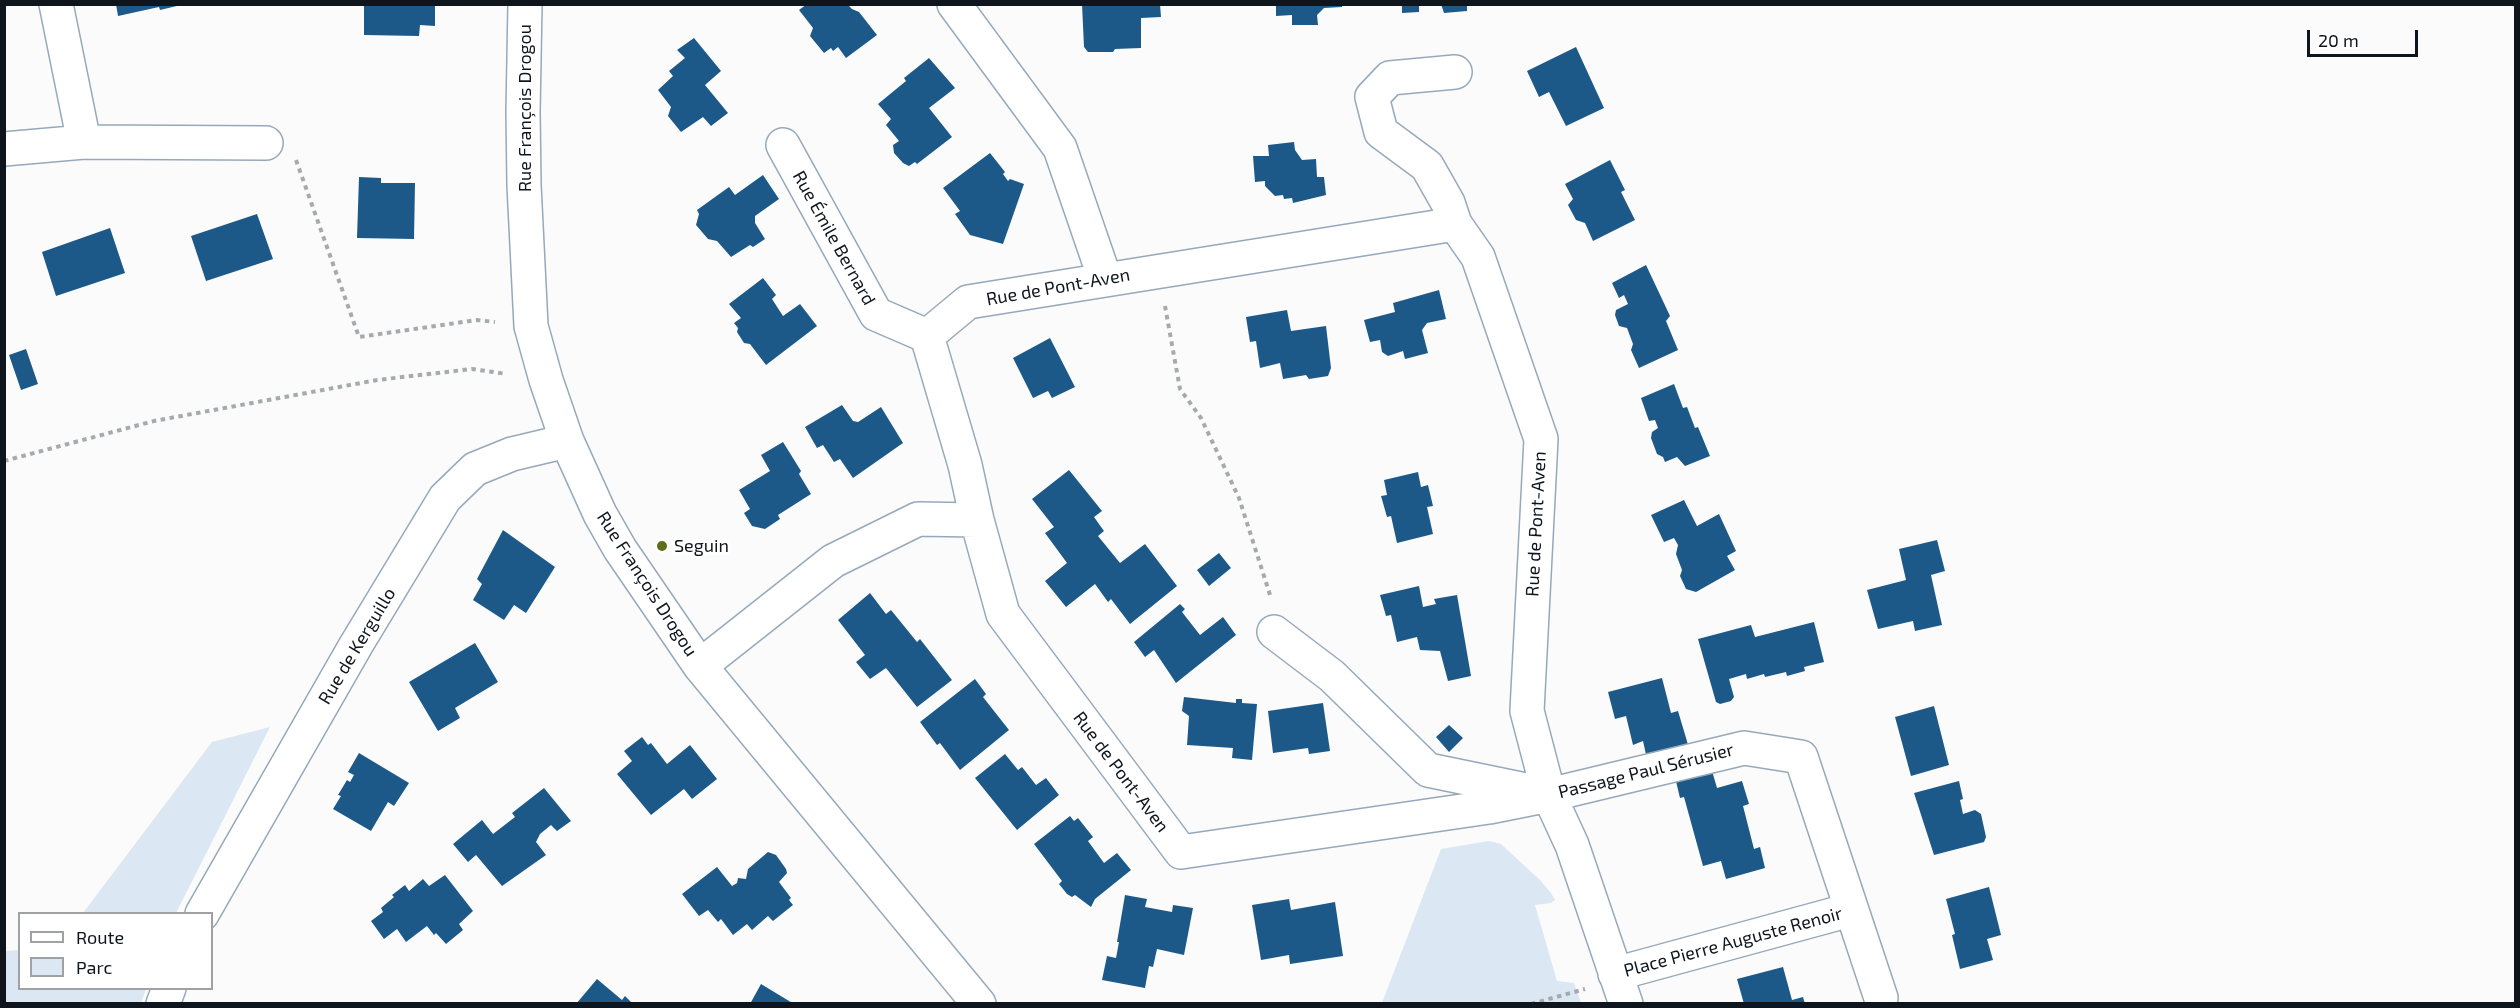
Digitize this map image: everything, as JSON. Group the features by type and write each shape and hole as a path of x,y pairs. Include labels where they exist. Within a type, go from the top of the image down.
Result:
{"street":[{"path":"56,4 84,142"},
{"name":"Rue François Drogou","path":"525,4 524,174 531,326 546,380 567,441 600,514 620,549 700,666 979,1004"},
{"path":"954,4 1060,148 1105,279"},
{"path":"1455,72 1390,78 1372,97 1381,132 1427,166 1448,202 1455,224"},
{"path":"4,149 84,142 266,143"},
{"name":"Rue Émile Bernard","path":"783,145 876,314 927,336"},
{"name":"Rue de Pont-Aven","path":"1548,795 1489,807 1181,852 1003,614 976,520 965,465 927,336 968,302 1455,224 1478,257 1541,439 1527,711 1548,795 1572,845 1619,986"},
{"name":"Rue de Kerguillo","path":"203,912 316,713 445,498 475,469 512,454 567,441"},
{"path":"700,666 833,561 918,519 976,520"},
{"path":"1278,636 1332,676 1428,770 1548,795"},
{"name":"Passage Paul Sérusier","path":"1548,795 1744,748"},
{"name":"Place Pierre Auguste Renoir","path":"1744,748 1802,758 1850,910 1881,998"},
{"name":"Place Pierre Auguste Renoir","path":"1619,986 1850,910"}],"path":[{"path":"266,143 291,146 359,337 477,320 531,326"},
{"path":"1159,270 1180,389 1201,418 1239,498 1278,636"},
{"path":"4,461 154,421 377,380 472,369 546,380"},
{"path":"1530,1004 1619,986"}],"green space":[{"path":"270,727 177,912 84,912 212,742"},
{"path":"1489,841 1501,844 1540,880 1555,900 1551,903 1535,905 1557,981 1574,983 1581,1003 1382,1003 1441,849"},
{"path":"18,950 18,990 146,990 141,1003 5,1003 5,951"}],"building":[{"path":"116,4 181,5 160,10 159,7 118,16"},
{"path":"364,4 435,4 435,26 420,25 419,36 364,35"},
{"path":"807,4 851,4 849,6 859,12 877,35 846,58 838,47 833,51 831,48 824,53 810,36 813,28 799,10"},
{"path":"1082,4 1160,4 1161,17 1141,18 1141,48 1115,49 1113,52 1088,52 1084,47"},
{"path":"1276,4 1342,4 1342,7 1324,8 1317,15 1318,25 1292,25 1292,15 1276,16"},
{"path":"1402,4 1419,4 1419,12 1402,13"},
{"path":"1441,4 1467,4 1467,11 1444,13"},
{"path":"694,38 721,71 705,85 728,113 711,126 703,117 681,132 668,116 671,107 658,90 673,76 669,71 685,58 677,50"},
{"path":"1576,47 1604,108 1566,126 1549,92 1539,97 1527,71"},
{"path":"929,58 955,88 929,108 952,137 917,164 915,162 909,166 894,153 893,145 899,141 886,125 891,119 878,104 906,81 904,78"},
{"path":"1294,142 1295,150 1302,160 1316,159 1317,177 1324,177 1326,195 1293,203 1292,198 1284,199 1283,195 1275,196 1265,186 1265,181 1255,182 1253,156 1269,156 1268,145"},
{"path":"990,153 1005,172 1003,174 1008,181 1010,179 1024,184 1003,244 970,235 955,214 960,211 943,188"},
{"path":"1610,160 1625,190 1621,192 1635,220 1593,241 1585,223 1576,220 1568,205 1573,199 1565,184"},
{"path":"763,175 779,199 755,216 755,223 765,239 731,257 717,241 708,239 696,225 699,214 697,210 729,187 735,195"},
{"path":"359,177 381,178 381,183 415,183 414,239 357,238"},
{"path":"257,214 273,259 206,281 191,236"},
{"path":"110,228 125,273 56,296 42,252"},
{"path":"1646,265 1670,316 1666,321 1678,350 1639,368 1631,350 1633,344 1627,328 1619,326 1615,315 1616,310 1628,304 1624,295 1619,298 1612,283"},
{"path":"763,278 776,295 772,299 783,316 800,304 817,326 766,365 750,344 744,343 737,332 738,328 734,323 741,318 729,304"},
{"path":"1439,290 1446,319 1427,323 1422,330 1428,353 1405,359 1403,351 1388,356 1382,352 1380,340 1370,342 1364,320 1395,312 1393,303"},
{"path":"1287,310 1291,331 1326,326 1331,368 1328,376 1309,379 1306,375 1283,379 1280,363 1260,368 1256,341 1250,342 1246,317"},
{"path":"1050,338 1075,387 1052,398 1048,391 1033,398 1013,358"},
{"path":"26,349 38,384 21,390 9,355"},
{"path":"1674,384 1683,408 1687,407 1710,456 1685,466 1677,457 1665,462 1663,457 1657,454 1651,438 1652,432 1658,428 1655,420 1649,421 1641,398"},
{"path":"842,405 853,421 858,422 881,407 903,443 853,478 840,459 834,462 823,445 817,448 805,427"},
{"path":"783,442 801,471 799,474 811,494 778,515 780,519 765,529 752,526 744,513 750,509 739,490 770,471 761,455"},
{"path":"1069,470 1102,511 1094,517 1104,531 1098,536 1120,563 1145,544 1177,586 1130,624 1111,599 1108,602 1095,584 1066,607 1045,581 1067,563 1045,533 1054,527 1032,499"},
{"path":"1418,472 1421,487 1428,485 1433,506 1427,507 1433,534 1397,543 1391,516 1387,517 1381,496 1387,495 1384,480"},
{"path":"1684,500 1697,526 1719,514 1736,551 1727,556 1735,570 1696,592 1686,589 1680,576 1682,570 1676,554 1678,545 1674,538 1664,542 1651,515"},
{"path":"503,530 555,567 526,613 514,605 504,620 473,600 482,584 477,579"},
{"path":"1937,540 1945,571 1931,575 1942,625 1915,631 1913,621 1878,629 1867,590 1906,580 1899,549"},
{"path":"1219,553 1231,568 1209,586 1197,570"},
{"path":"1419,586 1423,607 1436,604 1434,599 1457,595 1471,676 1448,681 1440,651 1420,650 1417,637 1397,642 1391,615 1386,616 1380,595"},
{"path":"870,593 886,614 891,610 917,642 920,639 952,680 917,707 886,668 870,679 856,662 865,655 838,620"},
{"path":"1180,604 1185,609 1182,612 1200,635 1223,617 1236,635 1176,683 1154,650 1145,657 1134,642"},
{"path":"1814,622 1824,662 1804,667 1805,671 1787,676 1786,672 1765,677 1764,674 1747,679 1746,674 1729,679 1734,697 1731,701 1720,704 1716,702 1698,639 1751,625 1755,637"},
{"path":"475,643 498,682 455,708 460,718 438,731 409,682"},
{"path":"1662,678 1671,713 1678,711 1689,748 1647,759 1643,741 1633,745 1626,716 1615,719 1608,692"},
{"path":"975,679 986,694 983,697 1009,730 960,770 940,743 937,745 920,722"},
{"path":"1184,697 1236,703 1236,699 1242,699 1242,703 1257,704 1252,760 1232,758 1233,748 1187,745 1189,716 1182,711"},
{"path":"1323,703 1330,751 1309,754 1308,748 1273,753 1268,711"},
{"path":"1934,706 1949,765 1911,776 1895,717"},
{"path":"1449,725 1463,738 1449,752 1436,737"},
{"path":"642,737 648,745 651,743 667,764 690,745 717,779 692,799 684,789 651,815 617,774 632,761 624,751"},
{"path":"359,753 409,783 394,806 388,802 371,831 333,809 347,780 350,782 354,775 348,772"},
{"path":"1005,754 1018,770 1022,767 1036,785 1046,778 1059,795 1017,830 975,778"},
{"path":"1710,764 1717,788 1742,781 1749,804 1743,806 1754,849 1760,847 1765,868 1726,879 1721,861 1703,866 1684,797 1680,798 1674,773"},
{"path":"1959,781 1963,799 1960,800 1963,814 1975,810 1981,814 1986,837 1984,842 1934,855 1914,793"},
{"path":"544,788 571,821 557,831 551,825 540,834 536,842 546,855 502,886 476,855 468,862 453,844 482,820 493,834 515,817 512,813"},
{"path":"1070,816 1074,821 1078,818 1093,837 1088,841 1104,863 1117,853 1131,870 1095,899 1091,907 1075,895 1072,897 1067,894 1059,884 1062,881 1034,844"},
{"path":"768,852 776,855 786,869 787,873 779,882 791,898 789,900 793,905 773,921 768,916 752,930 747,924 733,935 721,919 718,922 708,910 699,916 682,894 717,867 732,886 737,883 738,878 746,879 748,869"},
{"path":"445,875 473,911 459,924 463,930 446,944 427,926 406,942 397,929 384,939 371,921 383,912 381,908 394,897 392,895 405,885 409,891 423,879 429,886"},
{"path":"1989,887 2001,935 1987,939 1993,960 1960,969 1952,935 1955,934 1946,899"},
{"path":"1125,895 1147,899 1145,907 1172,912 1173,905 1193,908 1184,955 1157,949 1153,967 1149,966 1145,988 1102,980 1107,956 1116,958"},
{"path":"1289,899 1291,910 1335,902 1343,956 1290,964 1289,955 1261,960 1252,905"},
{"path":"1783,967 1792,1000 1803,997 1805,1004 1744,1004 1737,979"},
{"path":"597,979 622,1000 625,996 633,1004 576,1004"},
{"path":"761,984 794,1004 750,1004"}],"place":[{"name":"Seguin","path":"662,546"}]}
